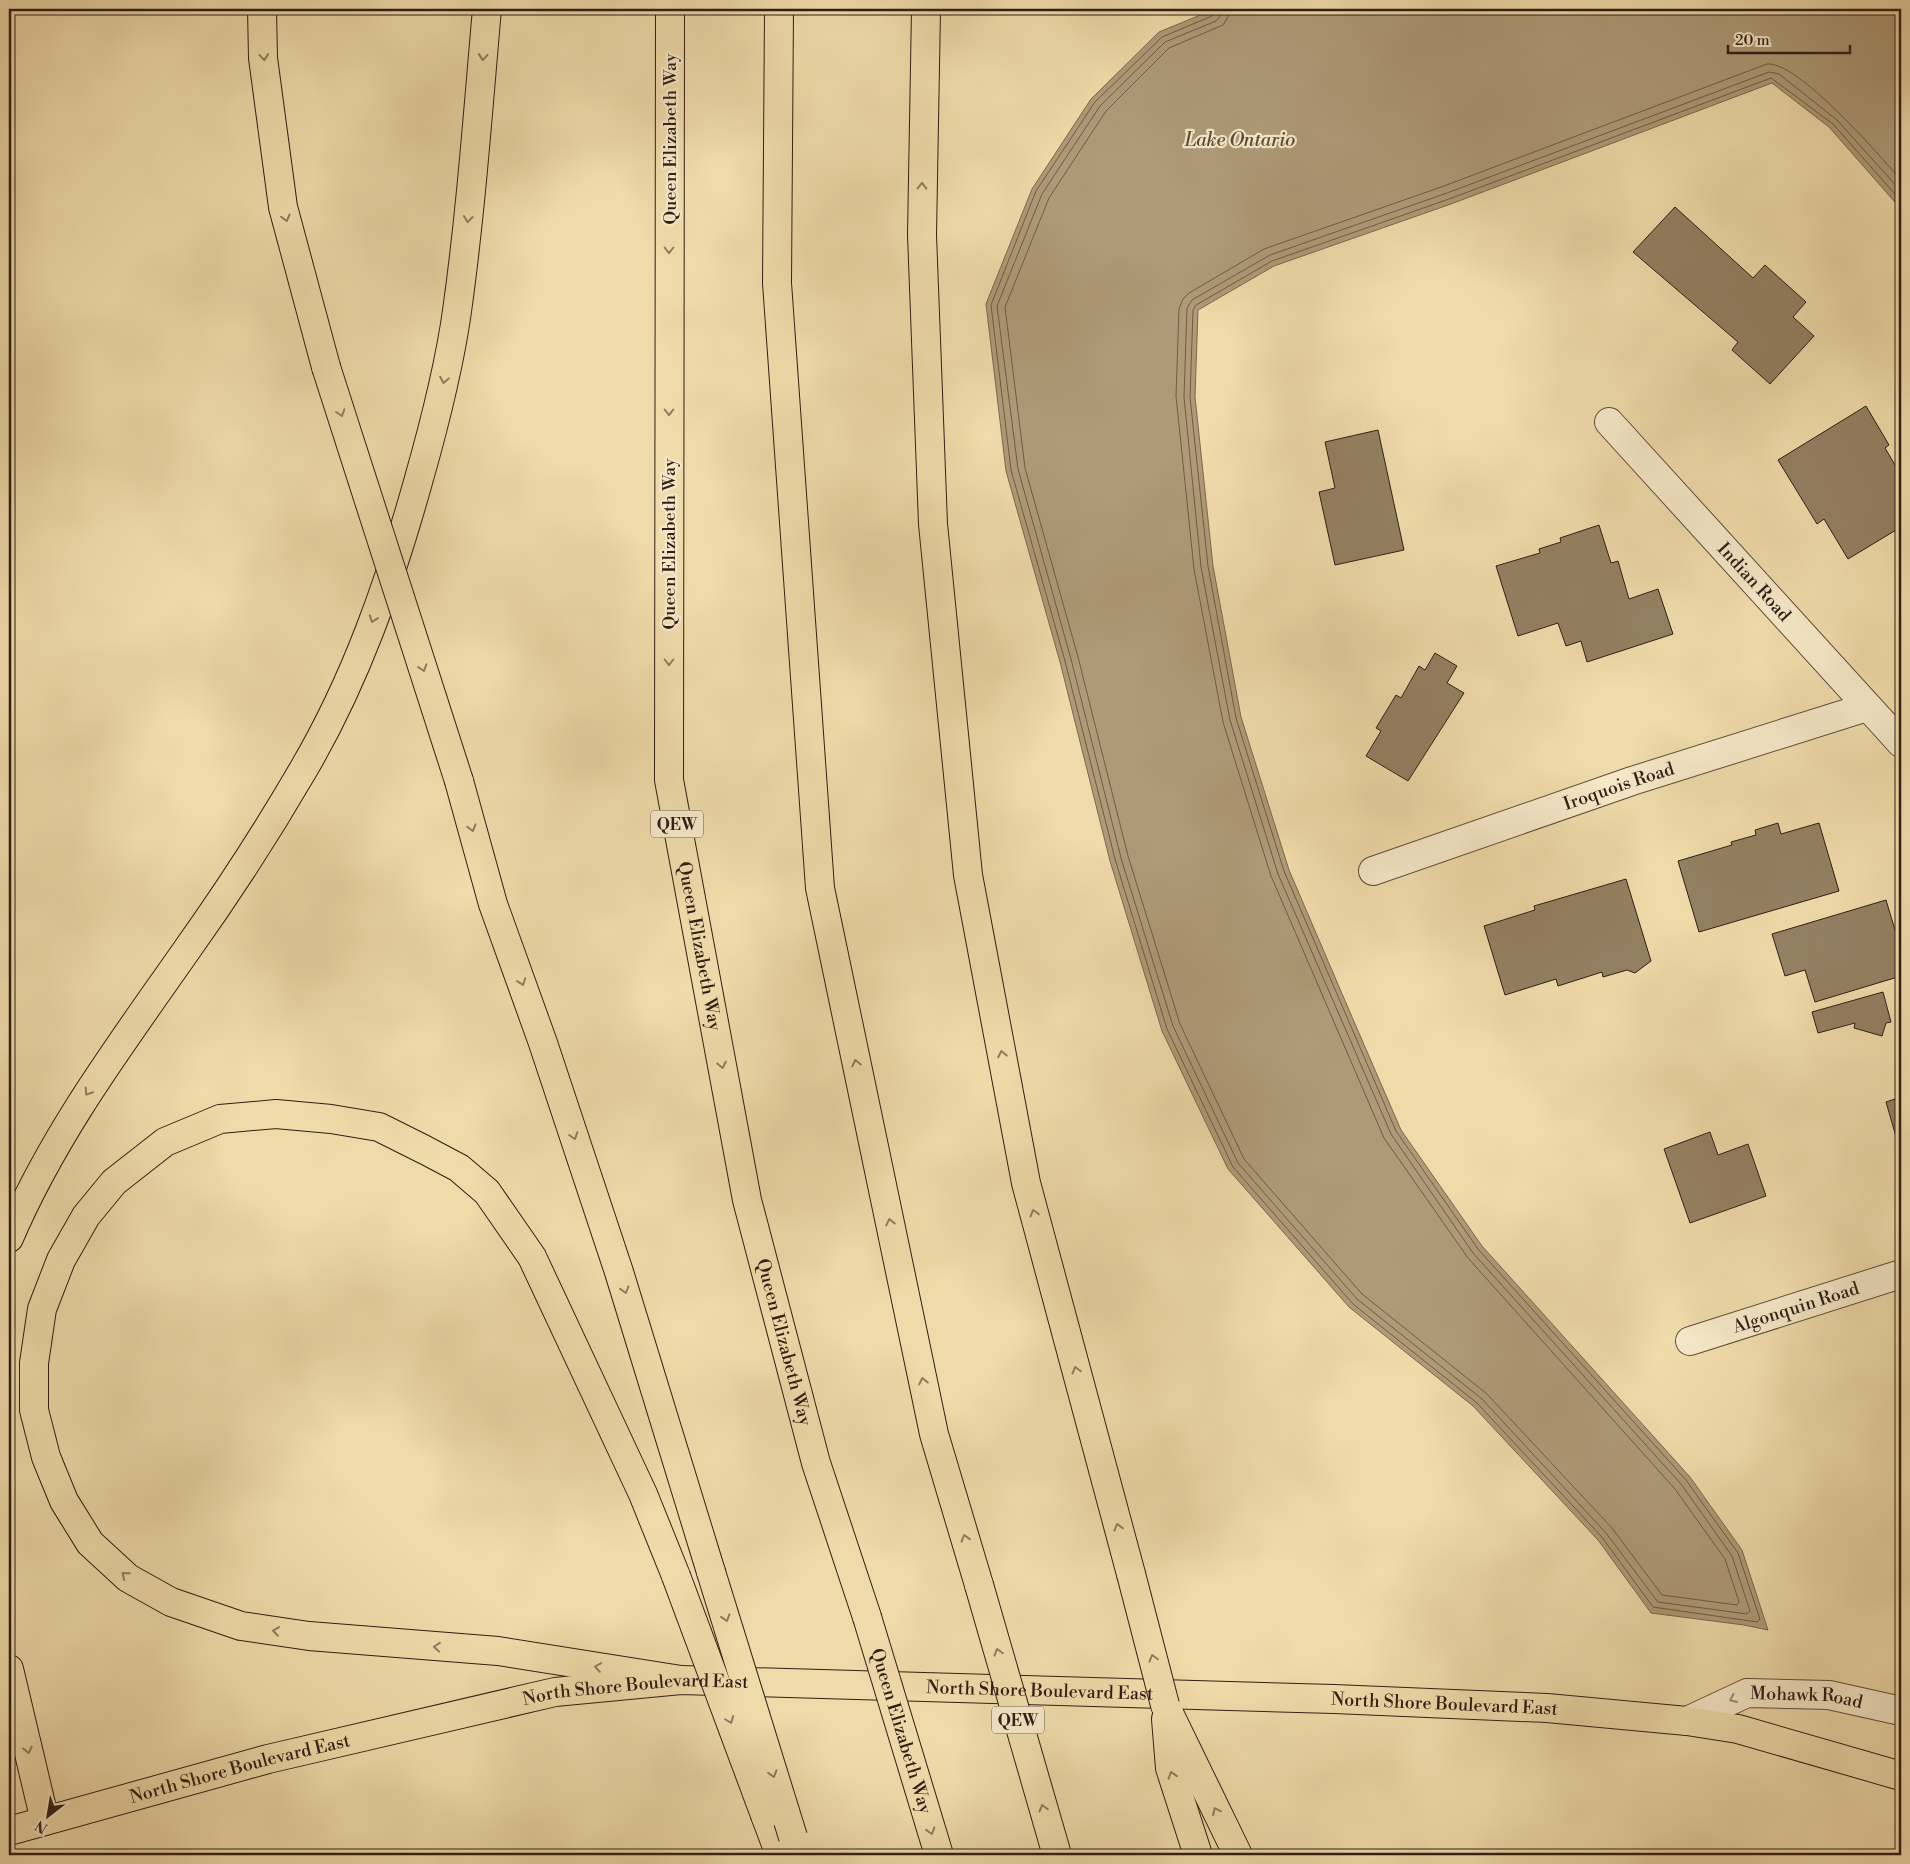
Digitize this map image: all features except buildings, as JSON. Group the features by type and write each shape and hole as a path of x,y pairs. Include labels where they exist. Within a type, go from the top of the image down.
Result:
{"main road":[{"path":"262,9 263,58 284,208 326,366 459,781 493,904 543,1043 620,1272 711,1572 790,1849"},
{"path":"9,1238 26,1199 68,1123 114,1051 187,950 252,853 305,767 351,680 399,548 436,418 458,306 468,224 487,9"},
{"name":"Queen Elizabeth Way","path":"670,9 669,780 748,1200 816,1463 867,1617 938,1855"},
{"name":"QEW","path":"779,9 777,283 820,888 934,1434 1057,1855"},
{"path":"926,9 922,235 933,524 968,875 1026,1183 1165,1705 1170,1768 1198,1855"},
{"path":"681,1680 498,1651 309,1636 241,1626 170,1602 128,1578 90,1543 64,1501 46,1457 34,1410 34,1363 42,1309 61,1260 86,1216 114,1182 165,1142 220,1119 276,1114 331,1119 379,1127 459,1168 487,1192 532,1257 643,1494 676,1576 765,1815 790,1849"},
{"path":"9,1668 45,1820"},
{"name":"North Shore Boulevard East","path":"9,1831 45,1820 135,1798 268,1759 555,1692 681,1680 1334,1699 1547,1708 1687,1721 1738,1730 1901,1776"},
{"path":"1165,1705 1238,1855"}],"street":[{"name":"Indian Road","path":"1609,422 1901,743"},
{"name":"Iroquois Road","path":"1373,871 1632,782 1867,707"},
{"name":"Algonquin Road","path":"1690,1341 1901,1274"},
{"name":"Mohawk Road","path":"1687,1721 1747,1693 1829,1695 1901,1711"}],"water":[{"name":"Lake Ontario","path":"1215,9 1901,9 1901,209 1829,127 1772,83 1451,204 1274,266 1198,310 1195,397 1213,566 1241,717 1289,870 1349,1010 1401,1130 1482,1246 1690,1477 1742,1550 1768,1630 1651,1613 1598,1540 1473,1406 1349,1307 1228,1169 1162,1031 1110,861 1060,662 1006,471 986,304 1032,189 1091,99 1159,32"}]}
